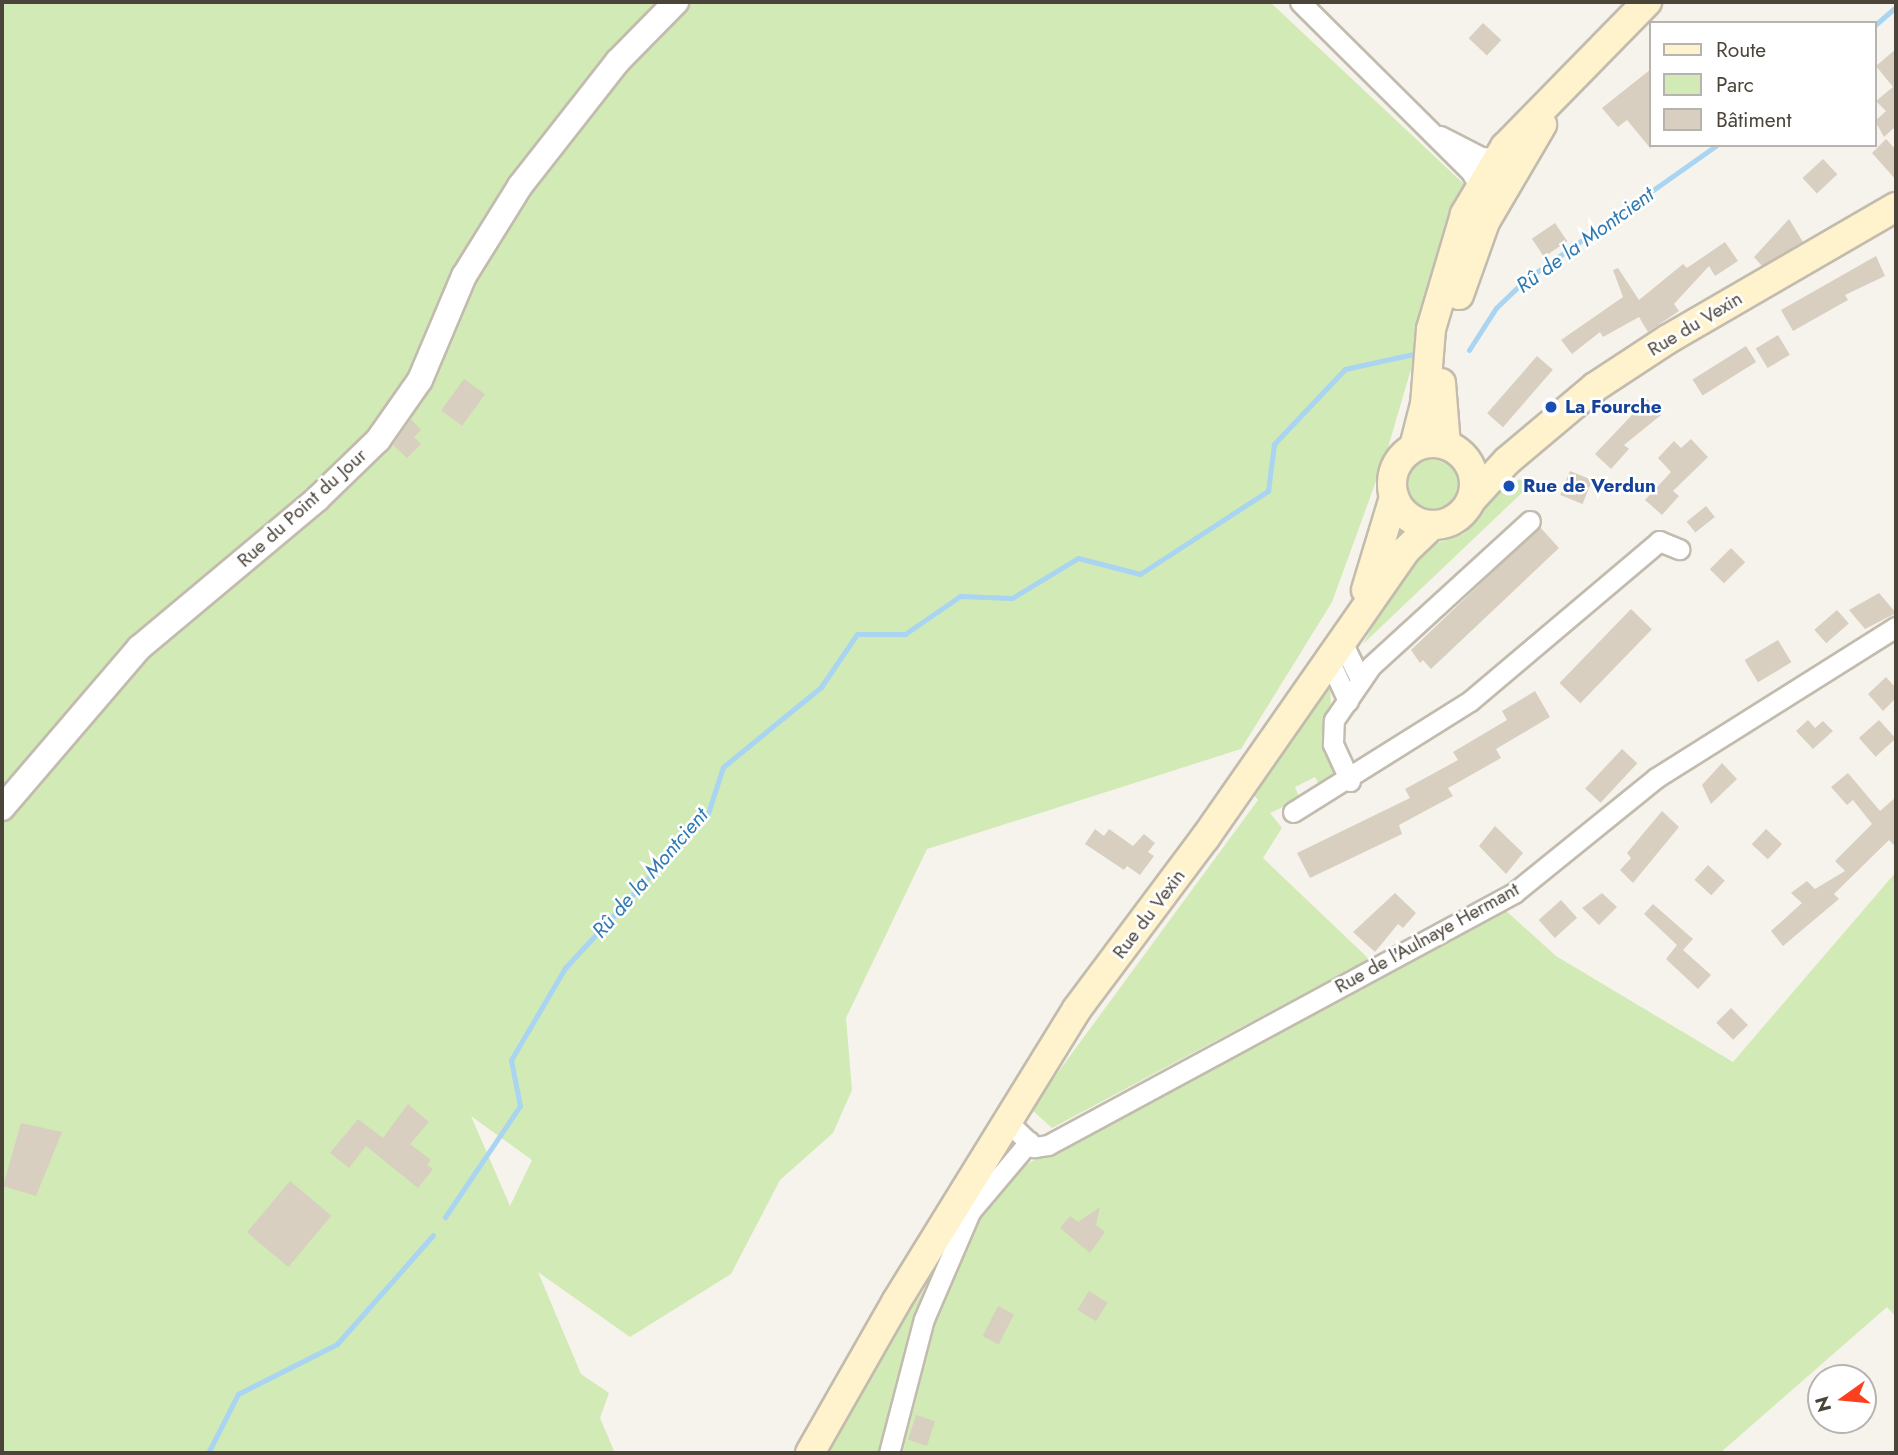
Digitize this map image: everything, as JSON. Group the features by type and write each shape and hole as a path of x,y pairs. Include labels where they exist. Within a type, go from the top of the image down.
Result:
{"main road":[{"path":"1342,643 1394,497 1397,463 1414,447 1445,272 1481,184 1497,158 1647,2"},
{"path":"1394,497 1409,517 1432,525 1460,515 1472,499 1473,478 1456,451 1439,411 1444,357 1463,277 1490,214 1566,87"},
{"name":"Rue du Vexin","path":"1472,499 1507,461 1632,363 1896,207"},
{"path":"1414,447 1456,451 1507,461"},
{"name":"Rue du Vexin","path":"810,1453 961,1215 1019,1133 1077,1009 1342,643 1405,551 1432,525"}],"street":[{"name":"Rue du Point du Jour","path":"2,808 139,648 317,499 378,440 419,380 464,276 520,186 618,61 676,2"},
{"path":"1300,2 1423,129 1481,184 1490,214"},
{"path":"1423,129 1481,157 1497,158"},
{"path":"1350,781 1333,744 1334,720 1371,666 1530,521"},
{"path":"1293,812 1350,781 1470,701 1659,541 1679,550"},
{"name":"Rue de l'Aulnaye Hermant","path":"1019,1133 1048,1145 1514,893 1656,778 1896,627"},
{"path":"1342,643 1361,681"},
{"path":"1342,643 1348,701"},
{"path":"889,1453 924,1319 961,1215"}],"green space":[{"path":"2,2 1270,2 1465,185 1387,451 1332,602 1241,749 927,849 846,1018 852,1090 833,1133 780,1180 731,1274 630,1337 538,1272 581,1374 609,1393 600,1418 615,1453 2,1453","holes":["471,1116 532,1160 510,1206"]},
{"path":"1426,454 1438,454 1454,463 1461,473 1461,497 1454,507 1438,516 1426,516 1415,511 1406,502 1401,491 1401,479 1406,468 1415,459"},
{"path":"1520,479 1528,487 1363,644 1409,561 1428,546 1464,534 1493,496"},
{"path":"1330,680 1333,776 1322,790 1315,777 1295,787 1300,799 1270,813 1282,828 1263,858 1369,959 1052,1128 1031,1109 1258,800 1250,790"},
{"path":"1896,872 1896,1317 1887,1307 1822,1364 1807,1364 1807,1377 1720,1453 819,1453 838,1411 1004,1177 1220,1056 1504,909 1556,956 1733,1062"}],"building":[{"path":"1483,23 1501,40 1487,55 1469,38"},
{"path":"1896,49 1896,126 1884,137 1877,119 1886,111 1877,100 1893,87 1877,65"},
{"path":"1650,70 1651,149 1627,120 1618,127 1602,108"},
{"path":"1886,139 1896,150 1896,180 1872,153"},
{"path":"1823,159 1837,174 1817,193 1803,178"},
{"path":"1789,219 1803,242 1762,266 1754,257"},
{"path":"1555,223 1567,241 1544,257 1532,239"},
{"path":"1725,242 1738,261 1715,276 1709,266 1674,304 1679,311 1648,332 1639,317 1603,337 1600,332 1572,354 1561,340 1623,297 1613,270 1618,268 1639,300 1683,264 1687,268"},
{"path":"1876,256 1885,276 1845,295 1848,300 1793,331 1781,310"},
{"path":"1778,335 1790,355 1768,368 1756,348"},
{"path":"1746,346 1756,362 1703,395 1693,379"},
{"path":"1537,356 1553,370 1503,427 1487,413"},
{"path":"464,379 485,394 462,426 441,411"},
{"path":"1647,399 1661,415 1624,445 1629,449 1611,469 1595,454"},
{"path":"411,419 421,430 414,437 421,444 407,458 393,445"},
{"path":"1691,439 1708,457 1673,491 1679,496 1662,515 1645,500 1671,472 1658,458 1674,441 1681,448"},
{"path":"1570,471 1592,480 1583,504 1560,495"},
{"path":"1706,506 1715,517 1695,533 1687,522"},
{"path":"1540,527 1559,548 1431,669 1423,660 1420,663 1411,650"},
{"path":"1731,548 1745,562 1724,583 1710,569"},
{"path":"1879,593 1896,613 1865,629 1849,610"},
{"path":"1631,609 1652,629 1580,703 1559,683"},
{"path":"1837,610 1849,624 1826,643 1814,630"},
{"path":"1778,640 1791,662 1758,682 1745,660"},
{"path":"1886,677 1896,688 1896,698 1883,711 1868,694"},
{"path":"1535,691 1550,717 1496,749 1501,758 1448,788 1453,796 1399,825 1402,834 1310,878 1297,853 1410,798 1405,789 1458,760 1453,752 1507,720 1502,711"},
{"path":"1808,720 1815,728 1823,721 1833,731 1813,749 1796,731"},
{"path":"1879,720 1896,739 1876,757 1859,738"},
{"path":"1622,749 1637,763 1601,803 1585,788"},
{"path":"1722,763 1737,779 1711,804 1702,785"},
{"path":"1848,773 1880,811 1896,797 1896,847 1889,840 1834,894 1839,899 1783,946 1771,931 1802,903 1791,893 1807,881 1815,889 1845,871 1835,861 1872,824 1853,800 1847,805 1831,787"},
{"path":"1662,811 1679,827 1633,883 1620,870 1631,858 1627,853"},
{"path":"1495,826 1523,853 1506,874 1479,846"},
{"path":"1095,829 1104,836 1109,829 1133,846 1144,834 1155,843 1148,852 1154,856 1140,875 1127,866 1124,870 1085,844"},
{"path":"1766,829 1782,844 1768,859 1752,844"},
{"path":"1708,865 1725,881 1711,895 1694,880"},
{"path":"1395,893 1416,913 1403,928 1398,924 1375,952 1353,932"},
{"path":"1602,893 1617,907 1599,925 1582,908"},
{"path":"1561,900 1577,918 1555,938 1539,920"},
{"path":"1653,904 1693,939 1683,950 1711,975 1698,989 1666,959 1677,945 1644,914"},
{"path":"1731,1008 1748,1025 1733,1040 1716,1023"},
{"path":"408,1104 429,1122 410,1144 431,1160 427,1165 433,1169 418,1188 366,1146 349,1168 330,1153 358,1119 383,1138"},
{"path":"21,1123 62,1132 36,1196 3,1186"},
{"path":"290,1181 331,1216 288,1267 247,1232"},
{"path":"1100,1207 1096,1225 1105,1232 1090,1253 1060,1228 1070,1216 1078,1222"},
{"path":"1089,1291 1108,1303 1096,1321 1077,1310"},
{"path":"998,1306 1014,1314 999,1344 983,1336"},
{"path":"916,1415 935,1421 927,1446 908,1440"}],"waterway":[{"name":"Rû de la Montcient","path":"1877,23 1896,7"},
{"name":"Rû de la Montcient","path":"1469,350 1496,308 1524,281 1714,147"},
{"name":"Rû de la Montcient","path":"445,1217 520,1106 511,1060 565,968 708,813 723,767 821,687 857,634 905,634 960,596 1012,598 1078,558 1140,574 1268,491 1274,444 1345,369 1413,354"},
{"name":"Rû de la Montcient","path":"208,1453 238,1394 337,1344 433,1235"}],"place":[{"name":"La Fourche","path":"1551,407"},
{"name":"Rue de Verdun","path":"1509,486"}]}
